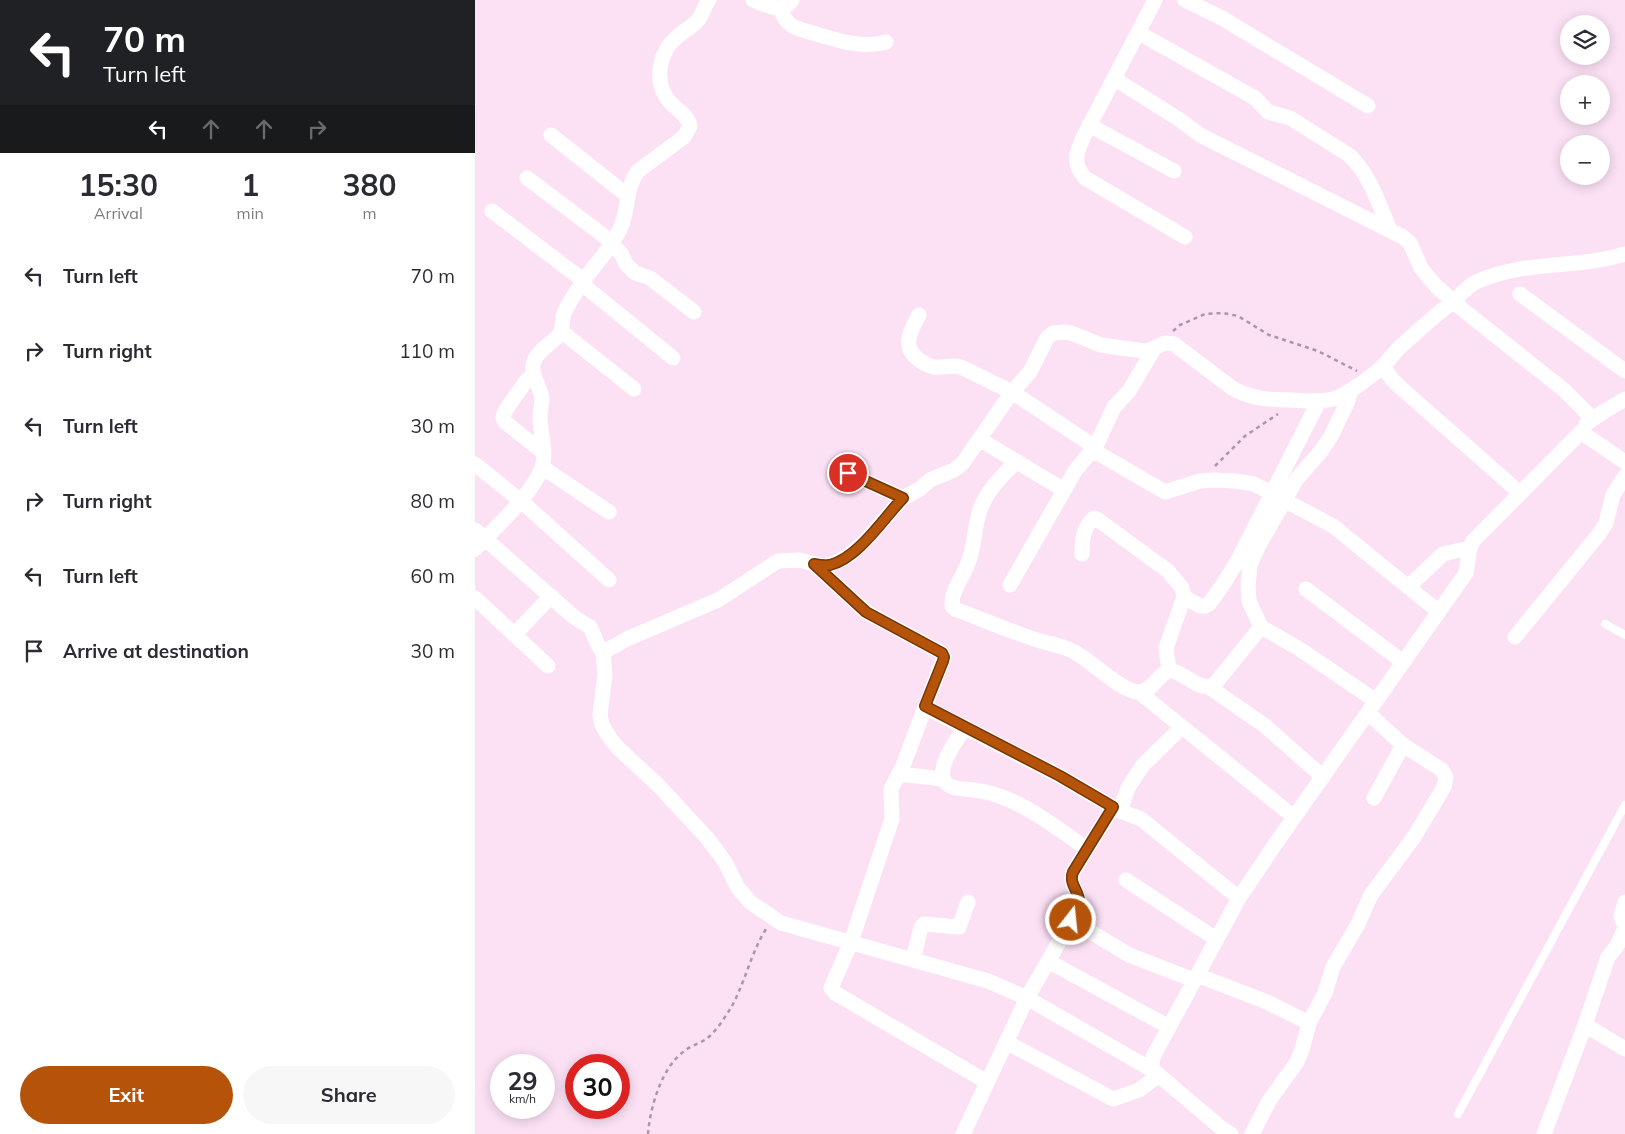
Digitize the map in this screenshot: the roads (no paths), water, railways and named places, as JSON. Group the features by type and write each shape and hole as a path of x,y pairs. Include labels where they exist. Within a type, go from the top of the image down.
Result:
{"street":[{"path":"709,0 697,21 671,42 659,67 664,94 687,118 690,126 688,132 639,171 631,183 621,227 565,312 561,331 555,339 538,353 532,366 533,375 542,398 540,418 543,460 535,480 521,500 478,539 551,596 577,620 585,623 590,628 600,649 603,651 605,675 600,715 602,725 617,748 659,786 708,839 725,862 745,899 781,923 989,982 1027,998 1156,1073 1220,1127 1231,1134"},
{"path":"753,0 775,8 786,4"},
{"path":"1155,0 1115,79 1089,125 1077,151 1076,162 1078,171 1085,178 1185,237"},
{"path":"1185,0 1256,38 1368,106"},
{"path":"786,4 783,16 792,26 841,42 859,45 886,42"},
{"path":"1139,33 1255,98 1269,112 1290,118 1349,155 1365,175 1390,230"},
{"path":"1115,79 1180,120 1200,135 1403,237 1410,243 1421,268 1437,286 1564,390 1593,419"},
{"path":"1089,125 1174,171"},
{"path":"551,135 628,196"},
{"path":"527,178 611,243 621,253 626,264 635,273 650,278 693,312"},
{"path":"492,211 583,282 673,358"},
{"path":"603,651 718,600 778,561 799,560 823,566 830,565 848,556 864,542 903,498 921,490 930,480 958,467 1012,392 1030,372 1047,338 1053,333 1071,333 1101,345 1144,351 1170,342 1242,394 1252,397 1298,401 1334,399 1351,390 1383,366 1426,323 1474,283 1491,276 1531,267 1595,260 1625,254"},
{"path":"1520,294 1625,371"},
{"path":"919,315 907,340 908,347 917,359 935,367 956,365 1012,392 1100,453 1165,492 1200,481 1235,481 1254,484 1333,526 1439,612"},
{"path":"561,331 635,388"},
{"path":"1010,585 1064,490 1083,460 1094,449 1114,407 1129,391 1154,349"},
{"path":"1383,366 1399,387 1520,493"},
{"path":"533,375 526,381 505,411 503,417 505,422 543,460 609,512"},
{"path":"1184,597 1200,606 1209,604 1278,496 1296,480 1330,438 1347,403 1351,390"},
{"path":"1156,1073 1151,1065 1154,1055 1239,898 1466,572 1473,541 1581,432 1588,422 1625,399"},
{"path":"1252,1134 1269,1101 1297,1062 1309,1023 1325,993 1333,967 1357,926 1371,895 1414,837 1444,787 1446,777 1442,770 1403,745 1372,707 1298,648 1261,627 1249,601 1250,565 1319,401"},
{"path":"1581,432 1625,462"},
{"path":"979,438 1064,490"},
{"path":"1017,461 995,483 985,497 979,511 972,554 954,593 952,606 955,609 1036,640 1069,649 1081,656 1102,674 1132,691 1140,693 1294,817"},
{"path":"475,464 521,500 609,580"},
{"path":"848,473 903,498"},
{"path":"1515,637 1599,534 1606,523 1613,495 1625,476"},
{"path":"1082,554 1085,529 1090,521 1094,518 1097,519 1168,571 1181,588 1184,597 1166,648 1169,670"},
{"path":"1408,587 1443,554 1470,548"},
{"path":"814,564 866,612 942,653 944,657 899,774 891,789 892,819 851,942 831,988 835,993 987,1082"},
{"path":"1306,588 1403,662"},
{"path":"514,635 551,596"},
{"path":"475,598 548,666"},
{"path":"1140,693 1169,670 1176,671 1203,687 1214,685 1261,627"},
{"path":"1209,687 1264,725 1323,776"},
{"path":"925,706 1060,776 1116,809 1141,820 1239,898"},
{"path":"943,779 950,750 965,727"},
{"path":"963,1134 1027,998 1079,905 1071,877 1087,849 1116,809 1143,765 1182,727"},
{"path":"1374,798 1403,745"},
{"path":"899,774 943,779 956,788 992,793 1019,804 1087,849"},
{"path":"1127,880 1216,940"},
{"path":"913,960 921,927 924,924 959,927 968,902"},
{"path":"1545,1134 1608,957 1617,946 1625,928 1621,916 1625,902"},
{"path":"1071,920 1129,955 1267,1002 1309,1023"},
{"path":"1048,961 1169,1027"},
{"path":"1585,1025 1625,1049"},
{"path":"1006,1042 1113,1099 1139,1090 1156,1073"}],"lane":[{"path":"1605,624 1625,634"},
{"path":"1458,1114 1625,805"}]}
